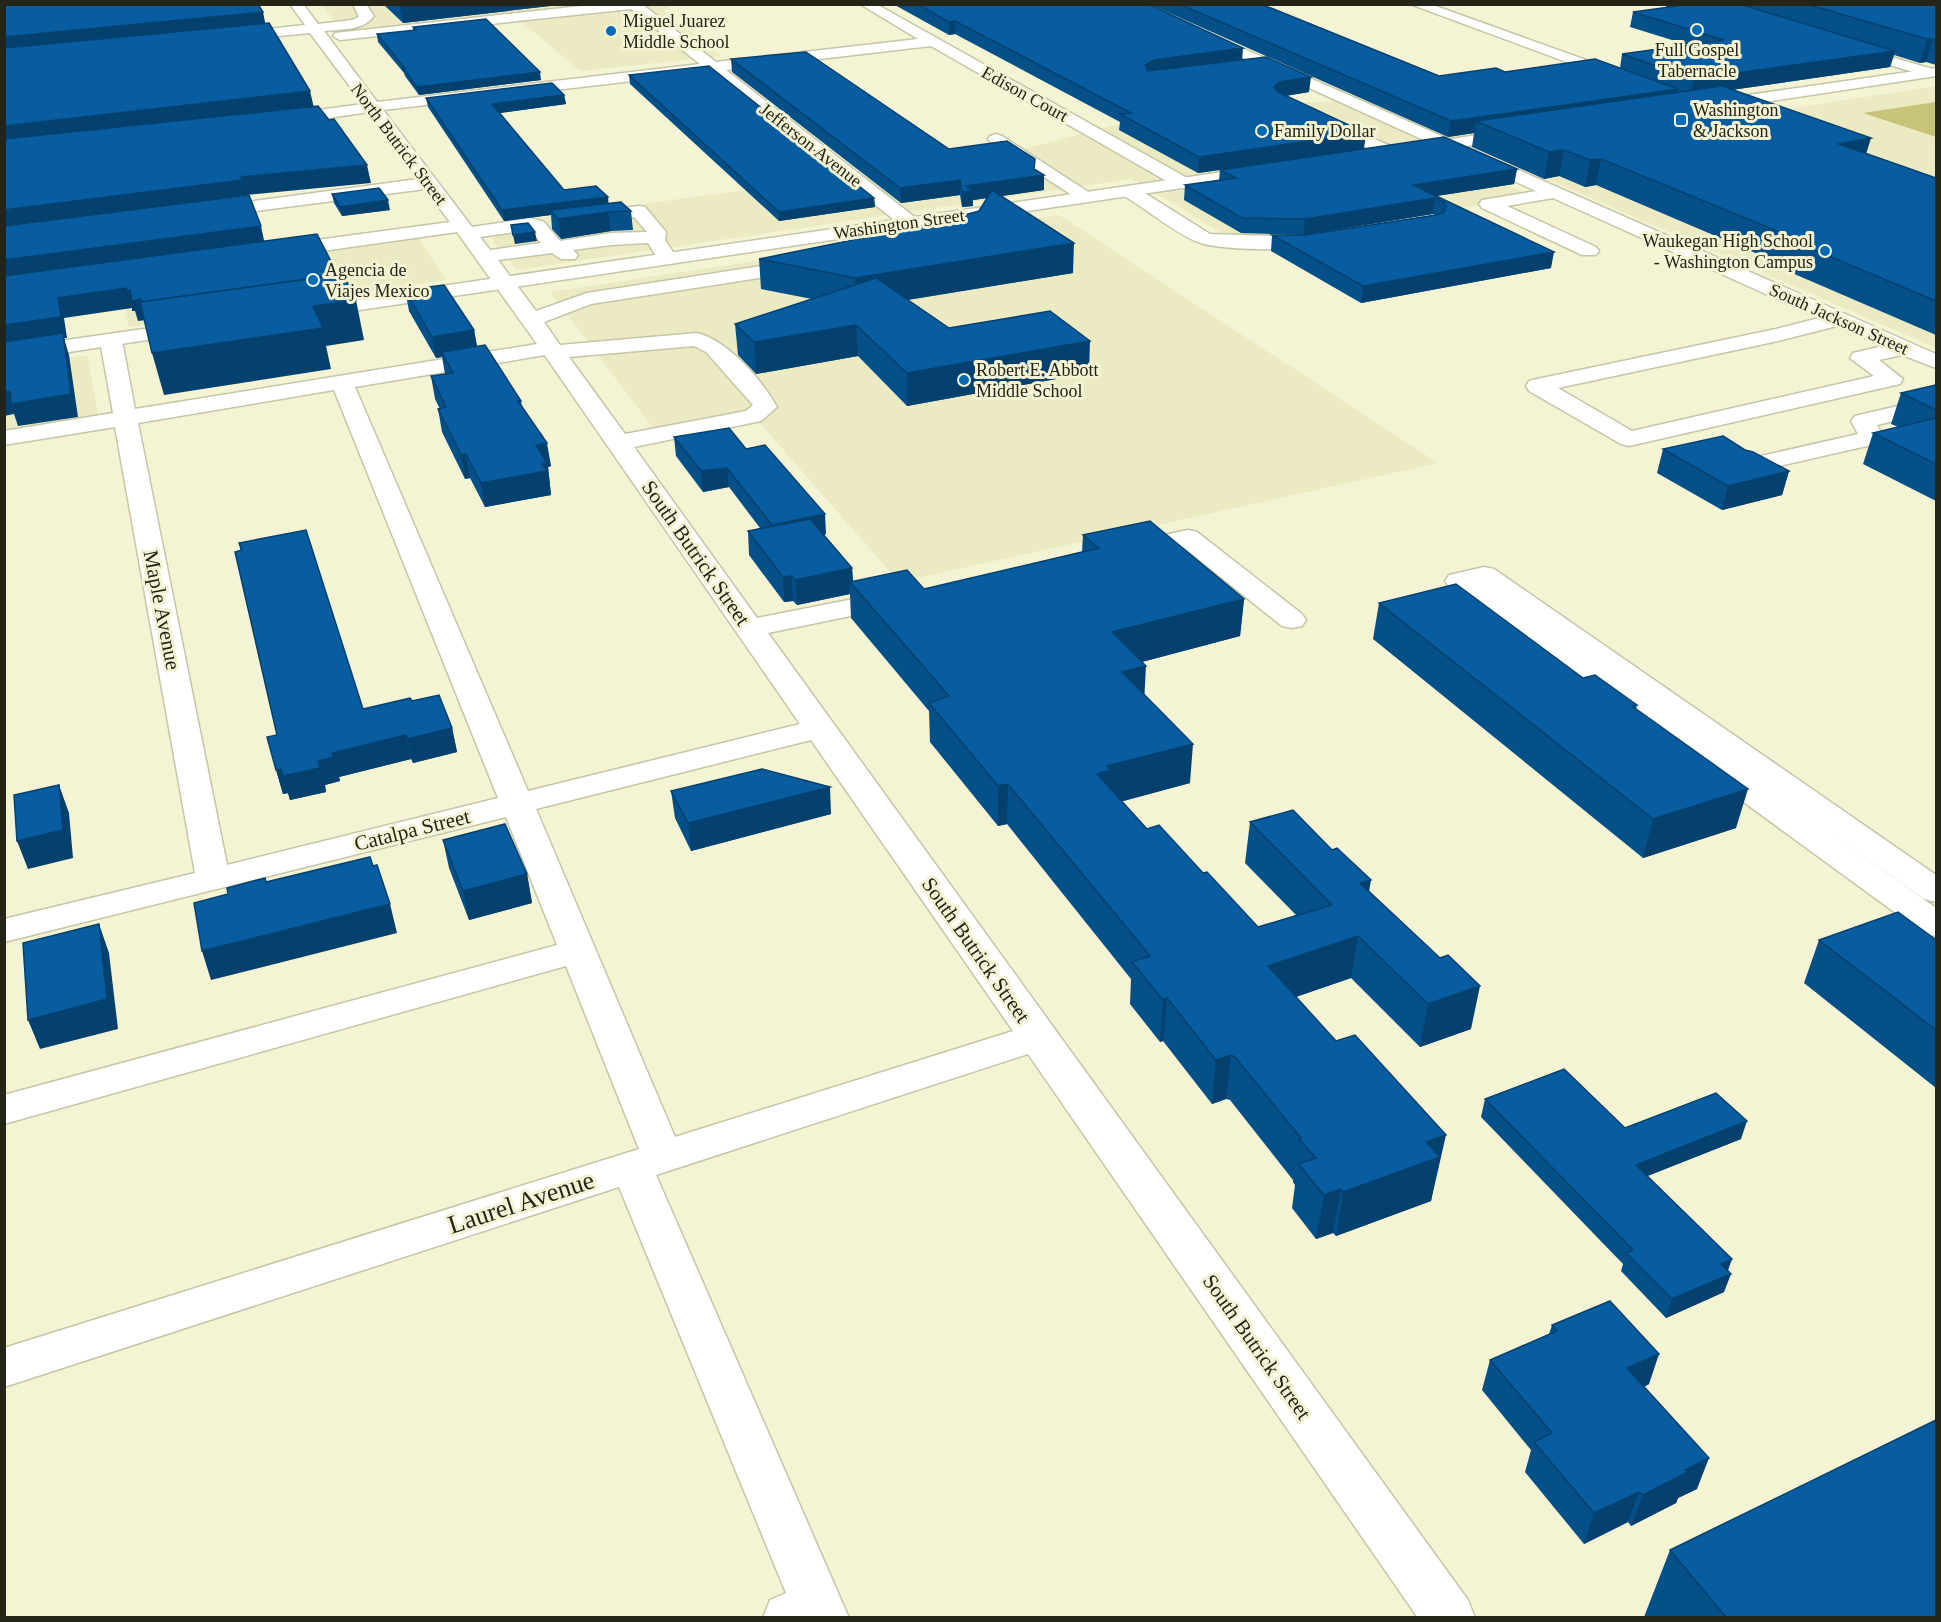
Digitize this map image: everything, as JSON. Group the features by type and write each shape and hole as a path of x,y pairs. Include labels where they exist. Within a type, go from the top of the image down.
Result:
{"street":[{"name":"North Butrick Street","path":"296,4 494,269"},
{"path":"317,33 364,21 367,16 359,4"},
{"name":"Edison Court","path":"866,4 1183,183"},
{"name":"South Jackson Street","path":"1130,4 1935,361"},
{"path":"1416,4 1636,82"},
{"path":"217,38 317,33 633,5"},
{"name":"Jefferson Avenue","path":"633,5 910,223"},
{"path":"261,122 396,102 932,42"},
{"path":"1837,45 1934,73"},
{"path":"1244,68 1266,65"},
{"path":"1755,118 1703,106 1934,73"},
{"path":"1332,95 1303,106 1392,153"},
{"path":"1357,158 1528,133"},
{"path":"996,139 1087,197"},
{"name":"Washington Street","path":"296,313 494,269 585,270 1276,170"},
{"path":"193,214 428,183"},
{"path":"1129,191 1203,238 1215,241 1303,243 1337,237"},
{"path":"1553,193 1488,204 1589,251"},
{"path":"260,254 464,229 563,221 639,211 657,232 658,247 668,258"},
{"path":"970,234 983,212"},
{"path":"531,224 537,226 555,247 585,270"},
{"path":"494,269 555,247 611,239 656,237"},
{"path":"545,340 587,299 820,262"},
{"name":"South Butrick Street","path":"494,269 1449,1617"},
{"path":"1839,319 1778,335 1537,386 1629,439 1892,379 1861,358 1903,348"},
{"path":"4,356 214,325"},
{"path":"4,438 342,382 545,340 697,339 714,347 759,396 765,407 753,416 618,443"},
{"name":"Maple Avenue","path":"111,341 213,879"},
{"path":"342,382 577,951 647,1162 810,1613"},
{"path":"1748,466 1872,438 1863,421 1936,404"},
{"path":"1109,554 1188,538 1292,620"},
{"path":"1936,891 1484,575 1459,581 1936,925"},
{"path":"749,628 915,595"},
{"name":"Catalpa Street","path":"4,931 820,729"},
{"path":"4,1110 577,951"},
{"name":"Laurel Avenue","path":"4,1368 1038,1037"}],"shaded area":[{"name":"Miguel Juarez Middle School","path":"321,5 671,5 664,11 722,56 580,71 522,22 351,39"},
{"name":"Waukegan High School - Washington Campus","path":"1936,86 1936,348 1492,155"},
{"path":"1448,92 1558,138 1443,156 1533,196 1242,245 1131,179 517,270 481,226 997,156 1112,126 1264,106"},
{"path":"1936,102 1936,137 1863,113"},
{"name":"Robert E. Abbott Middle School","path":"1059,215 1438,463 899,582 758,421 663,441 550,292"},
{"path":"418,237 446,280 129,327 117,277"},
{"path":"87,355 100,424 5,440 5,367"}],"building":[{"path":"4,4 258,4 263,12 4,37"},
{"path":"917,4 1148,4 1243,48 1154,60 1145,65 1148,71 1266,57 1311,77 1279,82 1274,87 1278,92 1366,133 1199,157 1120,114 1131,113 955,21 949,22"},
{"path":"1179,4 1261,4 1439,76 1496,68 1505,72 1595,59 1678,89 1451,121"},
{"path":"1670,4 1739,4 1895,51 1694,79 1622,54 1724,40 1633,12 1677,6"},
{"path":"1806,4 1936,4 1936,40 1927,39"},
{"path":"486,19 540,72 417,87 403,68 405,68 377,34 416,30 413,27"},
{"path":"269,23 310,91 4,126 4,48"},
{"path":"806,52 949,149 1007,141 1035,159 1034,169 1044,175 966,186 974,191 962,192 960,180 900,188 731,59"},
{"path":"709,66 874,198 779,212 629,75"},
{"path":"552,83 564,95 492,104 564,190 596,186 608,197 502,210 426,98"},
{"name":"Waukegan High School - Washington Campus","path":"1722,86 1871,138 1839,144 1936,178 1936,301 1800,244 1807,243 1601,159 1590,160 1564,150 1549,152 1476,121"},
{"path":"318,106 329,120 334,119 367,165 241,177 243,180 4,210 4,139"},
{"path":"1444,137 1517,169 1413,185 1554,252 1363,286 1272,235 1305,235 1436,215 1444,212 1446,206 1444,202 1435,198 1305,219 1242,218 1185,185 1236,178 1220,170"},
{"path":"379,188 388,200 340,207 332,194"},
{"path":"992,190 1074,243 855,278 759,259 932,224 979,211"},
{"path":"249,195 261,226 4,260 4,226"},
{"path":"621,202 631,211 558,219 550,210"},
{"path":"528,223 535,232 513,235 511,225"},
{"path":"317,234 338,275 141,302 141,299 132,301 130,290 127,291 126,288 58,298 61,317 4,325 4,276"},
{"path":"343,274 356,300 313,306 323,328 152,353 140,302"},
{"path":"876,278 949,328 1050,311 1090,341 907,373 856,325 754,342 735,324"},
{"path":"444,285 474,330 432,337 405,290"},
{"path":"63,333 71,394 11,404 10,391 4,392 4,342"},
{"path":"485,345 521,401 518,401 547,443 536,445 547,463 542,464 547,471 481,483 466,454 461,455 438,409 446,407 431,376 453,373 442,352"},
{"path":"1936,385 1936,410 1901,393"},
{"path":"1936,418 1936,464 1873,433"},
{"path":"729,428 746,449 765,445 825,514 772,525 727,468 701,471 674,437"},
{"path":"1723,436 1745,450 1789,471 1728,486 1663,449"},
{"path":"810,519 852,568 795,580 792,576 783,577 748,531"},
{"path":"1150,521 1244,599 1112,632 1146,666 1122,672 1193,744 1107,766 1111,770 1097,774 1147,829 1159,825 1203,873 1207,872 1258,927 1332,905 1250,822 1293,810 1332,850 1337,848 1371,880 1360,883 1440,958 1448,955 1480,986 1428,1004 1358,936 1268,966 1336,1041 1355,1035 1446,1135 1426,1142 1440,1157 1343,1192 1341,1189 1324,1195 1298,1164 1316,1158 1299,1139 1301,1138 1235,1057 1231,1055 1216,1060 1167,998 1163,1000 1132,962 1150,956 1008,784 998,786 929,703 949,696 850,582 907,570 924,589 1099,548 1083,535"},
{"path":"306,530 363,709 410,698 412,701 439,695 452,728 407,739 406,735 332,753 334,757 318,761 320,768 283,776 281,769 276,770 267,737 277,735 235,552 242,550 239,543"},
{"path":"1456,584 1583,678 1595,675 1637,705 1632,706 1748,789 1653,819 1379,603"},
{"path":"762,769 830,787 688,823 671,791"},
{"path":"59,785 63,830 17,841 14,795"},
{"path":"505,824 527,874 463,891 443,840"},
{"path":"370,857 373,866 377,865 390,904 202,951 194,903 228,894 227,888 265,878 266,882"},
{"path":"1898,912 1936,940 1936,1030 1819,940"},
{"path":"99,924 107,999 28,1020 23,943"},
{"path":"1564,1069 1625,1128 1716,1093 1747,1121 1636,1165 1732,1259 1721,1264 1731,1274 1672,1299 1626,1253 1633,1250 1485,1099"},
{"path":"1610,1301 1659,1354 1627,1368 1709,1458 1685,1470 1688,1472 1643,1495 1639,1492 1594,1513 1534,1442 1552,1433 1490,1360 1557,1331 1552,1325"},
{"path":"1936,1420 1936,1617 1726,1617 1670,1550"}],"place":[{"name":"Full Gospel Tabernacle","path":"1697,30"},
{"name":"Miguel Juarez Middle School","path":"611,31"},
{"name":"Washington & Jackson","path":"1681,120"},
{"name":"Family Dollar","path":"1262,131"},
{"name":"Waukegan High School - Washington Campus","path":"1825,251"},
{"name":"Agencia de Viajes Mexico","path":"313,280"},
{"name":"Robert E. Abbott Middle School","path":"964,380"}]}
